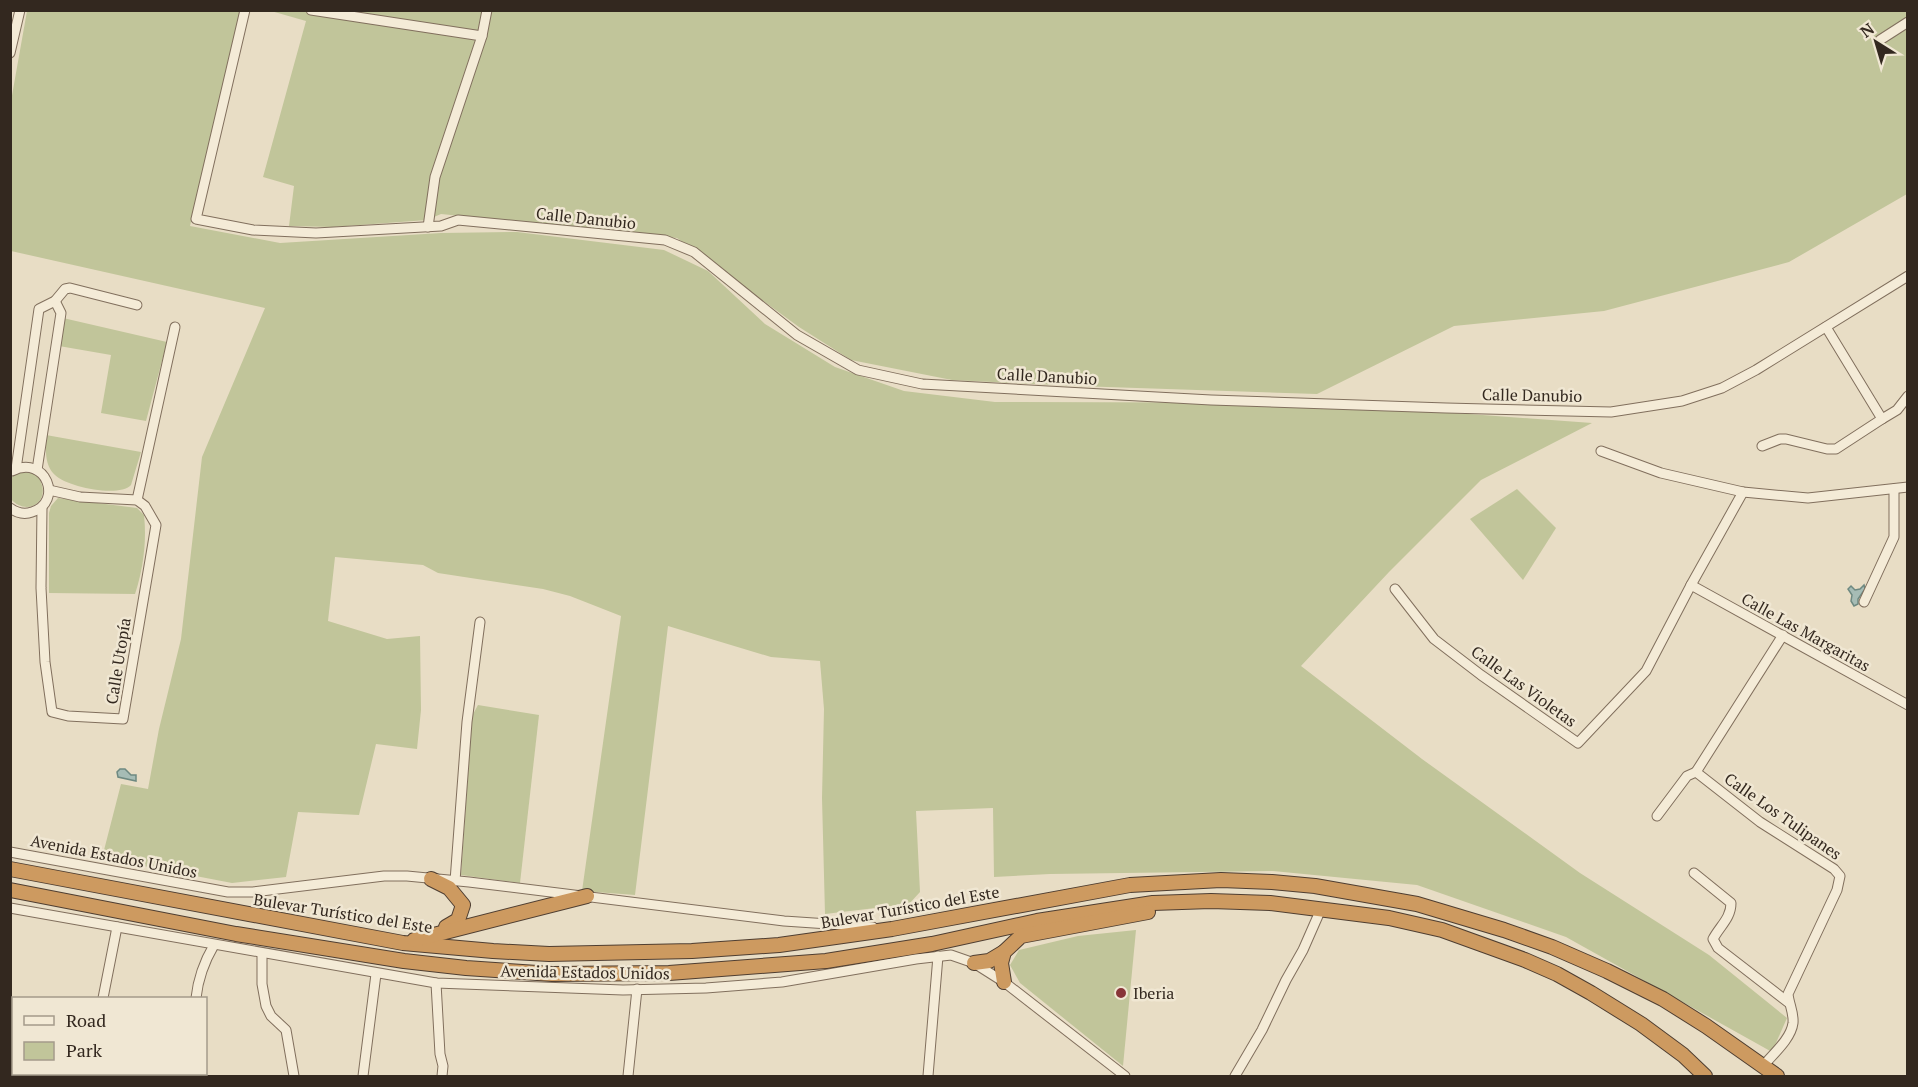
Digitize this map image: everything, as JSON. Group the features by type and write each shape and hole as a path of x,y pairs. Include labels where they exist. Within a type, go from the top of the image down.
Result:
{"highway":[{"name":"Bulevar Turístico del Este","path":"10,869 403,943 549,954 692,951 779,945 892,929 1130,885 1231,880 1272,882 1348,891 1417,904 1552,947 1663,999 1706,1026 1777,1077"},
{"path":"431,879 449,888 463,905 458,920 435,934"},
{"path":"10,890 236,934 404,961 552,974 669,973 826,961 932,944 1037,921 1153,903 1211,901 1270,903 1389,918 1442,930 1480,943 1557,974 1591,993 1641,1024 1683,1056 1705,1077"},
{"path":"403,943 587,896"},
{"path":"974,963 989,961 1004,952 1021,936 1155,911 1235,910 1270,903"},
{"path":"1004,952 1000,963 1004,982"}],"street":[{"path":"10,53 20,10"},
{"name":"Calle Danubio","path":"245,10 196,219 253,230 316,234 441,226 458,220 665,240 694,252 796,335 858,370 922,384 1211,400 1611,412 1682,401 1722,388 1756,370 1908,276"},
{"path":"311,10 482,36"},
{"path":"428,227 435,177 482,36 487,10"},
{"path":"1880,40 1908,22"},
{"path":"10,508 21,513 28,513 42,507 49,490 46,479 38,470 28,467 13,471 39,309 55,301 61,292 70,288 137,305"},
{"path":"38,470 61,313 55,301"},
{"path":"49,490 80,497 137,500 175,327"},
{"path":"1826,327 1882,418"},
{"path":"1762,446 1786,439 1836,449 1897,410 1908,396"},
{"path":"1600,451 1661,473 1743,492 1808,498 1908,487"},
{"path":"1864,602 1894,537 1894,489"},
{"name":"Calle Las Violetas","path":"1395,589 1434,639 1578,743 1646,671 1743,492"},
{"name":"Calle Utopía","path":"42,507 41,588 45,662 52,712 68,716 123,719 156,525 145,506 137,500"},
{"name":"Calle Las Margaritas","path":"1691,585 1908,705"},
{"path":"455,881 467,722 480,621"},
{"path":"1657,816 1687,776 1696,772 1783,635"},
{"name":"Calle Los Tulipanes","path":"1696,772 1760,822 1834,869 1840,876 1837,890 1788,994 1793,1024 1787,1038 1763,1066"},
{"name":"Avenida Estados Unidos","path":"10,852 228,892 280,890 384,876 455,881 784,921 892,929"},
{"path":"1694,873 1731,903 1731,913 1713,939 1718,948 1789,1003"},
{"name":"Avenida Estados Unidos","path":"10,908 436,983 637,989 706,988 782,982 951,955 974,963 1004,982 1125,1077"},
{"path":"1235,1077 1303,950 1321,909"},
{"path":"102,997 117,927"},
{"path":"196,997 203,968 214,945"},
{"path":"262,953 262,984 266,1006 271,1016 286,1030 294,1077"},
{"path":"928,1077 938,957"},
{"path":"363,1077 376,974"},
{"path":"436,983 442,1077"},
{"path":"628,1077 637,989"}],"green space":[{"path":"27,11 240,11 190,226 280,243 441,233 517,232 664,250 708,271 765,324 835,367 904,391 995,402 1320,403 1592,423 1481,480 1389,572 1301,666 1422,759 1580,873 1709,955 1787,1018 1772,1052 1566,937 1417,885 1273,871 994,877 993,808 916,811 920,892 909,904 825,914 822,798 824,709 820,661 771,657 668,626 635,895 582,891 621,616 570,596 543,589 438,573 423,565 335,557 328,621 387,639 420,636 421,710 417,749 376,744 359,815 298,812 286,877 232,883 102,858 121,784 148,789 159,729 181,639 202,457 265,308 11,251 11,101"},
{"path":"271,11 1907,11 1907,194 1789,262 1604,311 1454,326 1317,394 952,380 851,360 799,327 677,238 441,214 427,220 333,227 289,226 294,186 263,177 306,21"},
{"path":"63,318 167,342 146,421 101,413 111,355 59,346"},
{"path":"46,435 141,452 131,485 125,489 105,491 81,487 61,479 51,471 49,466 46,457"},
{"path":"19,471 36,474 41,483 43,492 41,498 31,506 24,507 11,499 11,478"},
{"path":"1517,489 1556,528 1523,580 1470,519"},
{"path":"58,498 137,508 144,515 144,555 135,594 49,593 49,513 51,506"},
{"path":"478,705 539,715 520,883 461,875 472,716"},
{"path":"1136,930 1123,1066 1020,983 1010,965 1019,950 1078,936"}],"water":[{"path":"1864,585 1865,589 1858,599 1858,604 1854,606 1848,589 1851,586 1855,590 1860,589"},
{"path":"120,769 136,775 136,781 118,777 117,772"}],"place":[{"name":"Iberia","path":"1121,993"}]}
